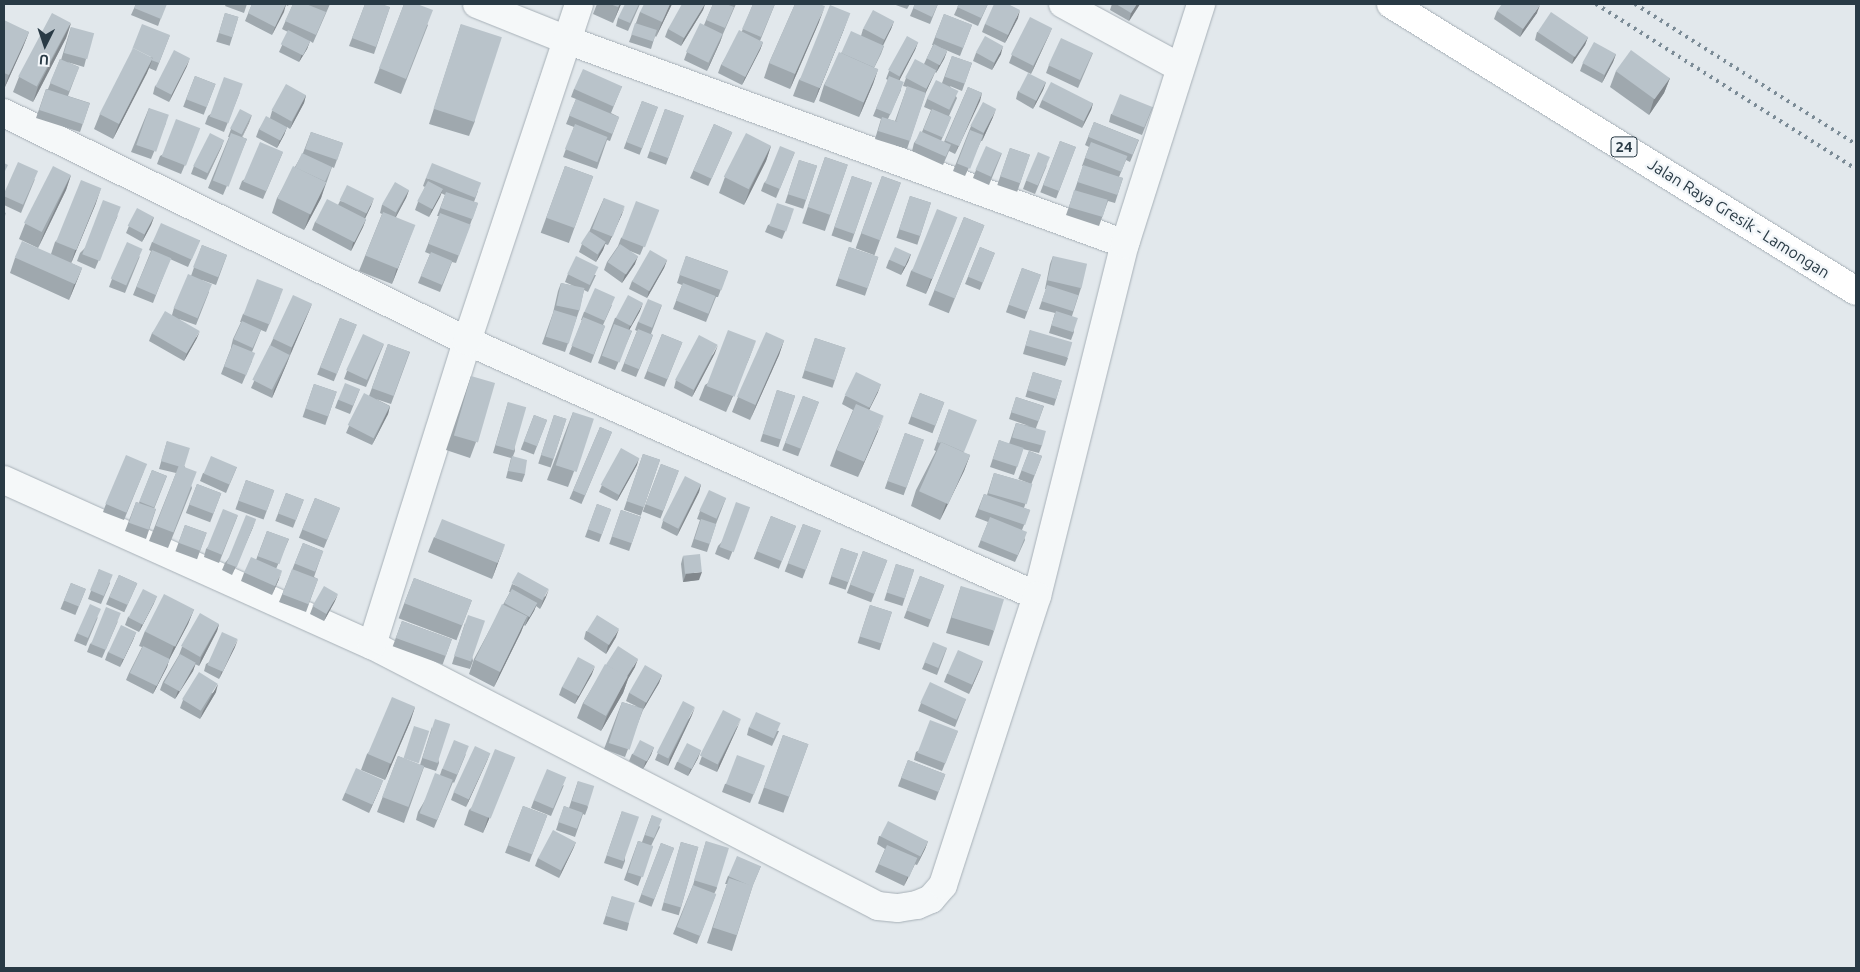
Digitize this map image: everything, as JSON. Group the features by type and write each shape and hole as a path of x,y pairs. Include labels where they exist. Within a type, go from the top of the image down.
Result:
{"highway":[{"name":"Jalan Raya Gresik - Lamongan","path":"1392,4 1856,291"}],"street":[{"path":"477,4 567,40 1125,244"},
{"path":"372,646 467,341 579,4"},
{"path":"1062,4 1179,67"},
{"path":"4,480 372,646 878,906 898,908 917,905 931,899 943,885 1037,596 1125,244 1179,67 1201,4"},
{"path":"4,113 467,341 1037,596"}],"building":[{"path":"136,4 167,4 161,19 134,8"},
{"path":"252,4 286,4 275,27 248,13"},
{"path":"293,4 306,4 326,12 316,35 285,21"},
{"path":"365,4 382,4 390,7 376,47 352,38"},
{"path":"404,4 417,4 433,10 406,79 379,68"},
{"path":"625,4 639,4 630,23 618,18"},
{"path":"644,4 670,4 662,22 640,12"},
{"path":"682,4 705,4 684,38 668,29"},
{"path":"713,4 726,4 734,7 725,28 706,20"},
{"path":"753,4 775,4 761,37 742,29"},
{"path":"795,4 819,4 825,6 795,74 769,63"},
{"path":"915,4 938,4 932,17 913,8"},
{"path":"959,4 988,4 981,18 957,7"},
{"path":"994,4 1008,4 1020,10 1008,35 985,24"},
{"path":"1116,4 1137,4 1131,13"},
{"path":"1502,4 1540,5 1523,29 1497,11"},
{"path":"830,5 850,13 820,88 800,80"},
{"path":"873,10 894,21 884,40 863,29"},
{"path":"1551,12 1588,37 1575,57 1538,32"},
{"path":"52,13 71,23 37,86 18,77"},
{"path":"225,13 238,17 232,37 219,33"},
{"path":"944,14 972,25 963,48 935,37"},
{"path":"1030,17 1052,28 1033,66 1011,54"},
{"path":"4,20 29,32 9,75 4,73"},
{"path":"635,23 657,30 653,42 631,34"},
{"path":"700,23 722,34 708,63 686,52"},
{"path":"142,24 170,35 159,63 133,48 131,52"},
{"path":"461,24 502,37 474,122 433,109"},
{"path":"71,27 94,33 87,59 64,53"},
{"path":"288,30 310,41 303,56 281,44"},
{"path":"739,30 763,42 745,77 721,65"},
{"path":"851,31 884,46 874,68 841,53"},
{"path":"907,36 918,42 899,76 888,70"},
{"path":"985,36 1003,46 994,63 976,53"},
{"path":"1061,38 1093,53 1080,80 1048,65"},
{"path":"1594,42 1616,54 1604,75 1582,63"},
{"path":"934,44 947,51 940,65 926,58"},
{"path":"133,48 153,58 119,124 99,114"},
{"path":"174,50 190,58 171,95 155,87"},
{"path":"1631,50 1670,78 1655,99 1616,71"},
{"path":"839,52 878,69 864,102 824,85"},
{"path":"952,56 972,63 965,84 945,77"},
{"path":"60,59 79,67 69,91 50,83"},
{"path":"915,59 936,70 926,89 905,78"},
{"path":"583,69 622,86 613,107 574,89"},
{"path":"1028,73 1046,82 1036,101 1018,92"},
{"path":"195,76 216,84 207,107 186,99"},
{"path":"889,76 904,82 891,114 876,108"},
{"path":"224,77 243,84 228,123 210,116"},
{"path":"936,80 958,91 949,110 927,99"},
{"path":"1051,82 1093,103 1084,121 1042,100"},
{"path":"286,84 306,95 292,121 271,110"},
{"path":"907,86 926,93 910,141 878,131 882,117 898,122 896,121"},
{"path":"968,87 982,93 959,146 945,140"},
{"path":"46,89 90,103 83,124 39,110"},
{"path":"1120,94 1152,107 1144,128 1112,114"},
{"path":"576,99 619,117 612,134 569,116"},
{"path":"642,101 658,107 642,148 626,142"},
{"path":"983,102 996,109 984,133 970,126"},
{"path":"149,108 169,115 156,152 136,145"},
{"path":"240,109 252,115 242,135 230,129"},
{"path":"665,109 684,116 668,158 650,151"},
{"path":"932,109 951,117 943,137 923,129"},
{"path":"266,116 287,127 280,141 259,129"},
{"path":"176,119 200,128 186,166 162,156"},
{"path":"1094,122 1139,140 1133,155 1088,137"},
{"path":"575,124 607,137 597,162 565,149"},
{"path":"714,124 732,132 712,179 693,171"},
{"path":"970,130 983,135 970,169 957,164"},
{"path":"920,131 951,145 946,157 915,143"},
{"path":"311,132 343,143 337,160 305,149"},
{"path":"210,133 224,140 207,173 193,166"},
{"path":"231,133 247,139 229,187 213,181"},
{"path":"746,133 771,146 749,189 724,177"},
{"path":"1060,141 1076,147 1059,191 1043,185"},
{"path":"260,142 283,152 266,191 243,182"},
{"path":"1091,142 1127,156 1121,172 1085,158"},
{"path":"780,146 795,152 780,189 765,183"},
{"path":"986,146 1002,153 991,177 975,170"},
{"path":"1010,148 1030,155 1020,183 1000,176"},
{"path":"1038,152 1050,157 1038,186 1026,181"},
{"path":"302,153 332,167 325,181 295,168"},
{"path":"825,157 848,165 830,215 808,207"},
{"path":"799,160 817,166 806,200 788,194"},
{"path":"18,162 38,171 23,205 4,196"},
{"path":"4,163 8,165 4,173"},
{"path":"432,163 481,183 475,198 426,178"},
{"path":"1083,165 1123,178 1117,195 1077,182"},
{"path":"53,166 71,175 42,232 24,223"},
{"path":"293,166 326,182 310,215 277,198"},
{"path":"565,166 593,176 574,228 546,218"},
{"path":"852,176 872,183 854,234 834,227"},
{"path":"882,176 901,183 880,240 861,233"},
{"path":"81,180 101,188 76,250 56,242"},
{"path":"428,181 443,189 432,209 417,201"},
{"path":"395,182 409,190 396,213 382,205"},
{"path":"347,185 374,198 367,213 340,200"},
{"path":"1074,190 1108,200 1103,217 1069,207"},
{"path":"446,192 478,203 473,219 440,208"},
{"path":"910,196 931,203 920,236 899,229"},
{"path":"604,198 625,206 613,237 592,229"},
{"path":"327,199 366,219 354,242 315,222"},
{"path":"103,200 121,207 100,261 82,254"},
{"path":"636,201 659,210 645,247 622,238"},
{"path":"777,203 794,209 786,232 769,226"},
{"path":"137,208 154,217 144,235 128,226"},
{"path":"937,209 957,217 932,279 912,271"},
{"path":"383,212 415,225 398,269 365,256"},
{"path":"440,213 471,225 459,256 428,244"},
{"path":"964,217 984,225 955,298 934,290"},
{"path":"161,223 200,240 192,260 152,242"},
{"path":"589,231 606,242 598,254 581,244"},
{"path":"22,241 82,268 75,284 15,257"},
{"path":"127,242 143,249 126,285 111,279"},
{"path":"620,244 638,256 626,275 608,262"},
{"path":"202,245 227,255 218,277 193,267"},
{"path":"849,247 878,257 868,288 838,278"},
{"path":"895,247 911,254 905,267 889,260"},
{"path":"980,247 995,253 983,283 968,277"},
{"path":"152,250 171,258 156,295 136,287"},
{"path":"650,250 667,260 649,291 632,281"},
{"path":"431,252 452,261 442,285 421,276"},
{"path":"576,256 598,267 590,285 567,274"},
{"path":"686,256 728,271 721,290 679,275"},
{"path":"1053,256 1087,264 1081,288 1047,280"},
{"path":"1022,268 1041,275 1027,311 1009,305"},
{"path":"188,274 212,284 197,318 174,308"},
{"path":"257,279 283,289 270,325 243,314"},
{"path":"561,283 584,288 580,310 556,305"},
{"path":"683,283 715,296 708,314 676,301"},
{"path":"1047,285 1078,295 1073,311 1042,301"},
{"path":"595,288 615,297 605,321 584,312"},
{"path":"293,295 312,304 292,347 273,339"},
{"path":"628,295 643,303 631,326 616,318"},
{"path":"648,299 662,305 652,328 638,322"},
{"path":"554,310 577,317 569,344 546,337"},
{"path":"165,311 200,331 187,354 152,334"},
{"path":"1056,311 1078,318 1073,332 1051,325"},
{"path":"583,317 605,326 594,355 571,346"},
{"path":"340,318 357,325 337,374 320,367"},
{"path":"242,321 261,330 253,348 234,339"},
{"path":"614,324 632,331 620,363 602,356"},
{"path":"638,329 653,335 639,369 624,363"},
{"path":"728,330 756,341 735,397 706,386"},
{"path":"1030,330 1072,342 1068,358 1026,345"},
{"path":"766,332 784,340 755,405 737,397"},
{"path":"363,334 384,344 367,380 346,370"},
{"path":"662,334 682,342 667,379 647,371"},
{"path":"699,335 718,345 694,390 675,380"},
{"path":"815,338 845,348 835,380 804,370"},
{"path":"233,344 255,353 246,375 224,366"},
{"path":"388,344 410,352 394,396 372,388"},
{"path":"270,345 290,355 272,390 252,380"},
{"path":"856,372 881,384 870,408 845,395"},
{"path":"1033,372 1062,381 1056,399 1027,390"},
{"path":"471,376 495,383 478,442 454,436"},
{"path":"345,383 360,389 353,406 338,400"},
{"path":"314,384 337,392 328,416 306,409"},
{"path":"777,390 795,396 781,440 763,434"},
{"path":"364,393 390,406 373,438 348,425"},
{"path":"920,393 944,402 935,426 911,416"},
{"path":"803,396 819,402 801,449 785,443"},
{"path":"1016,397 1044,406 1039,421 1011,412"},
{"path":"508,402 526,407 514,450 496,445"},
{"path":"856,404 884,416 864,462 836,450"},
{"path":"949,409 977,420 964,452 937,442"},
{"path":"573,412 594,419 577,472 556,465"},
{"path":"534,415 547,420 537,446 524,441"},
{"path":"554,415 566,419 553,459 541,455"},
{"path":"1016,423 1046,431 1042,446 1012,437"},
{"path":"600,427 612,432 585,496 573,491"},
{"path":"905,433 924,440 906,488 888,481"},
{"path":"999,440 1024,448 1018,467 993,459"},
{"path":"167,441 190,448 184,468 161,461"},
{"path":"941,442 970,455 948,504 919,491"},
{"path":"621,448 639,458 619,495 601,485"},
{"path":"1029,451 1042,456 1035,476 1021,471"},
{"path":"643,454 660,460 644,507 627,501"},
{"path":"126,455 147,464 126,513 105,504"},
{"path":"211,456 237,467 229,484 204,473"},
{"path":"512,456 527,460 525,474 508,471"},
{"path":"661,464 679,471 663,511 646,504"},
{"path":"179,465 197,472 173,532 156,526"},
{"path":"152,470 167,476 154,508 139,502"},
{"path":"994,473 1032,484 1027,504 988,493"},
{"path":"685,476 701,484 678,529 662,521"},
{"path":"246,480 274,490 267,511 238,501"},
{"path":"197,484 221,493 213,514 189,505"},
{"path":"709,490 726,498 716,519 699,511"},
{"path":"286,493 304,500 296,520 278,514"},
{"path":"984,494 1030,510 1025,525 979,509"},
{"path":"315,498 340,508 327,540 302,530"},
{"path":"136,502 156,509 149,530 129,523"},
{"path":"736,502 750,507 734,552 720,547"},
{"path":"597,504 611,509 602,535 588,529"},
{"path":"223,509 238,515 222,555 207,549"},
{"path":"621,510 641,517 632,543 612,536"},
{"path":"246,515 256,519 237,567 227,563"},
{"path":"771,516 796,526 782,561 757,551"},
{"path":"990,517 1027,532 1018,555 981,540"},
{"path":"442,519 505,544 498,563 435,538"},
{"path":"701,519 716,524 710,544 695,539"},
{"path":"803,524 821,531 806,570 788,563"},
{"path":"185,525 207,533 200,551 179,543"},
{"path":"267,531 289,539 279,564 258,556"},
{"path":"303,543 323,551 315,572 295,563"},
{"path":"841,548 858,554 848,582 831,576"},
{"path":"863,551 887,560 874,594 850,585"},
{"path":"700,554 702,572 685,574 683,556"},
{"path":"251,557 282,571 275,586 244,573"},
{"path":"896,564 914,570 905,598 887,593"},
{"path":"99,569 113,575 104,596 90,590"},
{"path":"292,569 318,579 308,604 282,594"},
{"path":"518,572 549,589 542,600 512,583"},
{"path":"119,575 137,583 128,605 109,597"},
{"path":"920,576 944,585 931,620 907,611"},
{"path":"414,578 472,600 462,625 404,603"},
{"path":"71,583 86,589 79,607 64,601"},
{"path":"324,586 338,594 326,614 312,606"},
{"path":"961,586 1004,599 994,631 951,618"},
{"path":"143,589 157,596 143,625 128,618"},
{"path":"512,589 537,603 530,617 504,603"},
{"path":"164,594 194,609 175,647 145,631"},
{"path":"90,604 101,609 88,638 77,633"},
{"path":"502,604 527,616 500,672 475,660"},
{"path":"870,605 892,612 882,643 860,636"},
{"path":"106,607 121,613 106,650 91,644"},
{"path":"200,613 219,624 200,657 181,646"},
{"path":"468,615 485,621 471,662 454,656"},
{"path":"597,615 619,629 609,645 587,631"},
{"path":"402,621 452,639 446,656 396,638"},
{"path":"121,625 136,632 124,659 108,652"},
{"path":"222,632 238,639 223,672 207,665"},
{"path":"933,642 947,648 938,668 924,662"},
{"path":"143,646 170,659 157,686 130,673"},
{"path":"618,646 638,659 626,678 606,664"},
{"path":"958,650 983,661 972,685 947,674"},
{"path":"180,654 196,663 180,692 164,683"},
{"path":"578,657 595,666 579,696 562,687"},
{"path":"605,664 628,677 606,716 583,703"},
{"path":"645,665 662,675 646,703 629,693"},
{"path":"199,672 218,684 201,711 182,699"},
{"path":"930,682 966,699 957,720 920,703"},
{"path":"392,697 415,707 391,764 368,754"},
{"path":"683,701 695,707 668,759 657,753"},
{"path":"622,702 643,709 630,750 609,743"},
{"path":"723,710 741,719 718,765 700,755"},
{"path":"756,712 781,723 774,739 749,728"},
{"path":"435,719 450,724 438,763 422,758"},
{"path":"930,720 958,731 945,763 917,753"},
{"path":"414,726 429,731 419,763 403,758"},
{"path":"783,735 808,744 789,797 764,788"},
{"path":"454,740 469,746 457,775 442,769"},
{"path":"640,740 654,747 647,762 633,754"},
{"path":"687,743 701,750 692,769 677,762"},
{"path":"475,746 490,753 469,799 453,792"},
{"path":"495,749 515,757 491,818 470,810"},
{"path":"737,755 765,766 754,795 726,784"},
{"path":"398,756 424,766 408,807 382,797"},
{"path":"908,760 945,774 939,792 901,778"},
{"path":"356,768 383,780 372,805 345,793"},
{"path":"547,769 566,777 553,809 534,800"},
{"path":"435,773 453,780 437,820 420,813"},
{"path":"578,781 594,786 588,806 572,801"},
{"path":"523,806 547,815 532,855 508,845"},
{"path":"564,806 583,813 577,829 558,822"},
{"path":"622,811 639,817 624,861 607,855"},
{"path":"652,815 662,819 654,838 645,835"},
{"path":"888,821 928,841 920,857 880,836"},
{"path":"553,830 576,842 561,870 538,858"},
{"path":"638,841 653,846 643,877 628,872"},
{"path":"706,841 729,848 717,887 694,880"},
{"path":"681,842 698,847 681,908 664,903"},
{"path":"661,843 674,848 654,899 641,894"},
{"path":"887,845 917,858 909,877 879,864"},
{"path":"737,856 761,866 752,886 728,876"},
{"path":"729,878 753,886 737,935 713,927"},
{"path":"693,885 716,894 700,936 677,927"},
{"path":"612,896 635,903 629,923 606,916"}],"railway":[{"path":"1596,4 1856,169"},
{"path":"1635,4 1856,144"}]}
